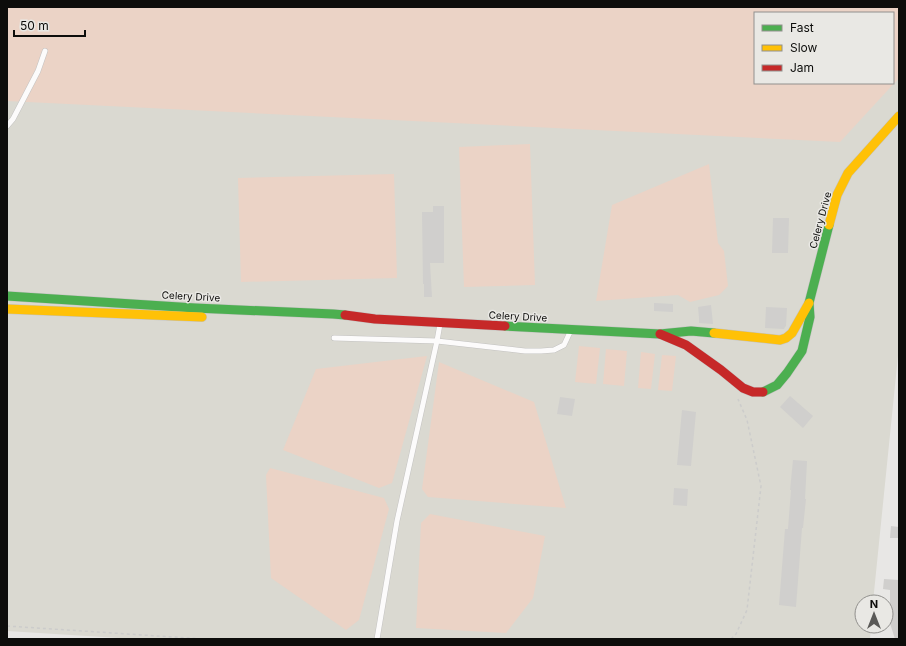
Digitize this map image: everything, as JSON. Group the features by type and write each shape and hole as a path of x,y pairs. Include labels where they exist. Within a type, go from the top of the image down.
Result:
{"street":[{"name":"Celery Drive","path":"7,296 195,308 333,314 375,319 572,330 660,334 691,331 780,340 786,338 792,333 809,303 837,195 848,173 899,116"},
{"name":"Celery Drive","path":"660,334 686,345 743,388 753,392 763,392 777,385 802,351 810,317 809,303"},
{"name":"Celery Drive","path":"7,309 208,318"},
{"name":"Celery Drive","path":"224,318 332,321 375,319"}],"lane":[{"path":"7,126 13,119 38,72 45,51"},
{"path":"376,639 397,521 438,341 440,323"},
{"path":"334,338 438,341 525,351 541,351 554,350 564,345 572,330"}],"path":[{"path":"731,639 736,634 747,610 761,486 747,420 739,400 735,396"},
{"path":"7,626 203,639"}],"shaded area":[{"path":"7,7 899,7 899,346 874,594 854,594 854,634 870,634 870,639 135,639 7,631"},
{"path":"7,7 899,7 899,78 894,83 894,12 754,12 754,84 893,84 840,142 7,101"},
{"path":"530,144 535,285 464,287 459,147"},
{"path":"709,164 718,243 724,251 728,286 719,295 690,302 678,295 596,301 612,205"},
{"path":"394,174 397,278 241,282 238,178"},
{"path":"579,346 600,348 596,384 575,382"},
{"path":"606,349 627,351 624,386 603,384"},
{"path":"641,352 655,354 651,389 638,388"},
{"path":"662,355 676,356 672,391 658,390"},
{"path":"427,356 392,483 379,488 283,450 316,369"},
{"path":"439,362 534,402 566,508 428,497 422,489"},
{"path":"270,468 384,498 389,509 359,620 346,630 271,578 266,475"},
{"path":"430,514 545,536 533,598 506,633 416,628 421,523"}],"building":[{"path":"433,206 444,206 444,263 430,263 432,297 424,297 422,212 433,212"},
{"path":"773,218 789,218 788,253 772,253"},
{"path":"654,303 673,304 673,312 654,311"},
{"path":"711,305 713,324 699,323 698,307"},
{"path":"766,307 787,308 786,326 784,329 765,328"},
{"path":"790,396 813,416 803,428 780,407"},
{"path":"560,397 575,399 572,416 557,414"},
{"path":"682,410 696,412 691,466 677,465"},
{"path":"793,460 807,461 806,499 802,528 796,607 779,605 785,529 788,529"},
{"path":"674,488 688,489 687,506 673,505"},
{"path":"891,526 899,527 899,538 890,538"},
{"path":"884,579 899,580 899,639 895,639 893,634 894,594 890,594 890,590 883,589"}],"traffic: fast":[{"path":"763,392 777,385 802,351 810,317 809,303 829,225"},
{"path":"7,296 195,308 345,315"},
{"path":"505,326 660,334 691,331 714,333"}],"traffic: slow":[{"path":"829,225 837,195 848,173 899,116"},
{"path":"714,333 780,340 786,338 792,333 809,303"},
{"path":"7,309 202,317"}],"traffic: jam":[{"path":"345,315 375,319 505,326"},
{"path":"660,334 686,345 743,388 753,392 763,392"}]}
